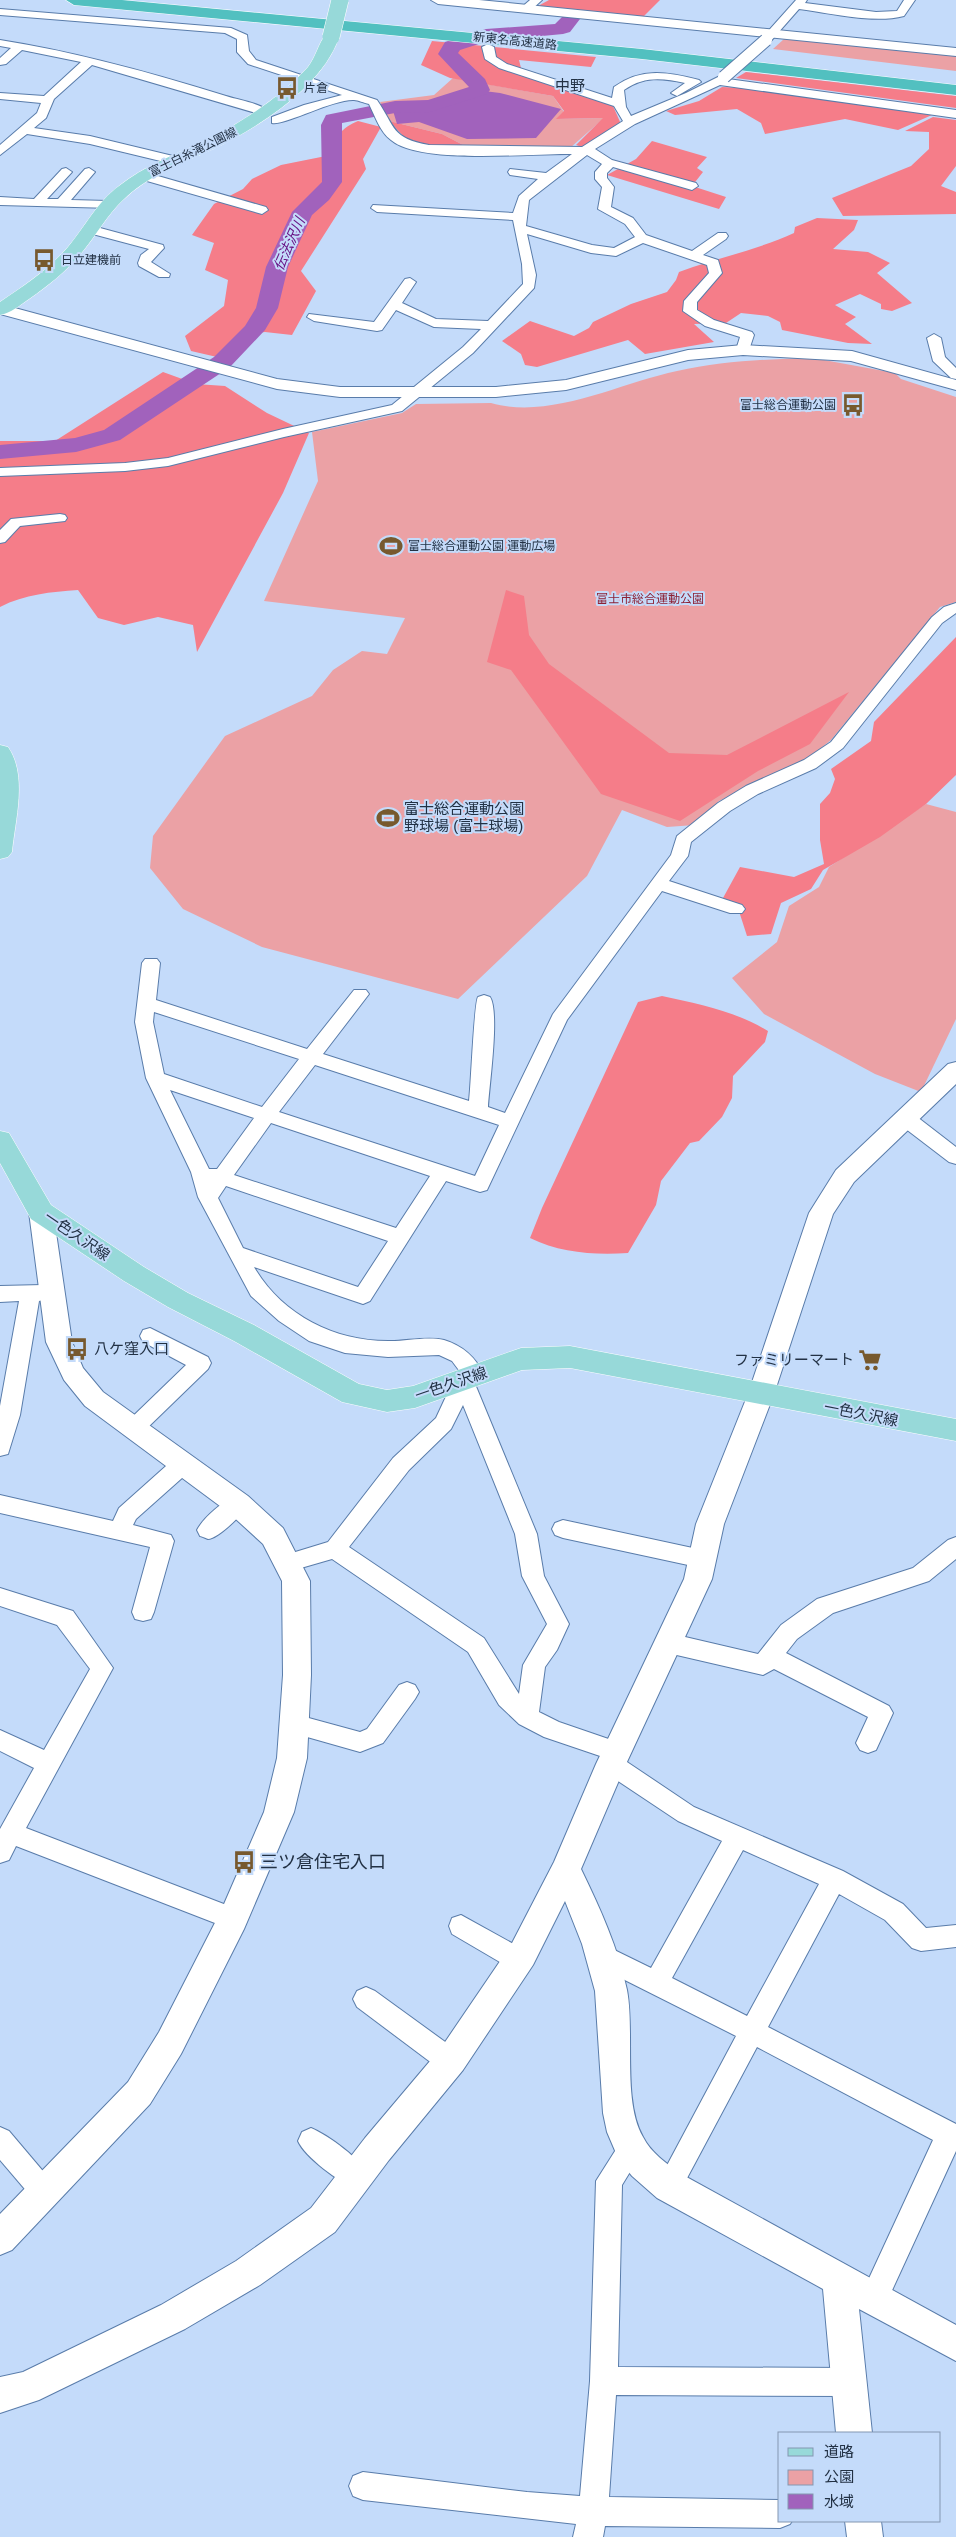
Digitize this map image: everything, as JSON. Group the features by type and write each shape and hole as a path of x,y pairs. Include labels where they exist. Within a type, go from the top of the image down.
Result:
{"highway":[{"name":"新東名高速道路","path":"74,0 435,33 588,43 956,78"},
{"name":"新東名高速道路","path":"208,0 447,22 588,43 956,90"}],"main road":[{"name":"富士白糸滝公園線","path":"0,309 37,285 72,253 108,205 124,190 173,160 269,116 320,64 328,50 340,0"},
{"path":"0,852 8,782 2,766"},
{"name":"一色久沢線","path":"0,1140 41,1212 156,1287 352,1394 387,1401 414,1397 521,1359 570,1357 956,1430"}],"street":[{"path":"438,0 532,4 769,38 956,52"},
{"path":"0,472 125,467 168,462 283,433 397,408 468,350 529,285 531,276 521,242 520,222 526,193 630,122 676,103 721,79 769,38 800,3 876,15 900,14 910,0"},
{"path":"0,12 228,30 244,37 243,52 252,62 373,102 395,139 419,148 533,152 588,151 601,155 607,162 692,186"},
{"path":"0,43 89,61 174,83 269,116 356,96"},
{"path":"2,62 20,46"},
{"path":"488,47 491,59 503,66 618,104"},
{"path":"0,151 42,115 48,100 89,61"},
{"path":"630,122 622,114 618,104 618,89 628,81 660,73 695,82 670,97"},
{"path":"721,79 956,114"},
{"path":"0,96 48,100"},
{"path":"6,130 90,140 173,160"},
{"path":"607,162 609,164 600,172 601,179 608,187 604,209 629,221 642,238 713,263 716,273 691,301 690,311 698,318 714,326 747,335 743,350"},
{"path":"647,174 657,165"},
{"path":"38,201 66,172"},
{"path":"62,202 89,172"},
{"path":"514,172 548,177"},
{"path":"144,176 262,210"},
{"path":"0,201 108,205"},
{"path":"377,208 520,222 591,249 616,252 642,238"},
{"path":"89,230 158,248 146,258 144,264 164,274"},
{"path":"694,256 722,236"},
{"path":"314,317 378,327 410,282"},
{"path":"394,304 434,323 492,326"},
{"path":"0,309 277,384 340,392 496,392 557,386 614,375 662,360 743,350 819,352 852,356 956,385"},
{"path":"934,338 938,358 956,375"},
{"path":"0,539 16,522 60,518"},
{"path":"155,1078 480,1185 509,1120 559,1018 679,856 684,840 724,807 752,790 810,764 837,745 936,620 949,610 956,608"},
{"path":"659,884 736,909"},
{"path":"151,962 144,1022 155,1078 201,1172 208,1197 236,1253 258,1291 286,1316 316,1336 345,1345 388,1349 441,1347 459,1355 526,1534 533,1576 558,1624 549,1643 534,1665 528,1717"},
{"path":"208,1197 267,1114 360,994"},
{"path":"478,1111 485,1022 484,1002"},
{"path":"146,1003 509,1120"},
{"path":"0,2395 27,2388 164,2321 248,2273 323,2220 356,2176 450,2061 519,1960 566,1869 614,1758 698,1579 710,1524 720,1493 761,1394 821,1213 845,1176 956,1070"},
{"path":"905,1118 956,1156"},
{"path":"201,1172 224,1177 399,1237"},
{"path":"236,1253 362,1296 442,1172"},
{"path":"0,1448 41,1293 41,1212"},
{"path":"0,1294 41,1293"},
{"path":"0,2237 139,2093 170,2043 233,1919 279,1812 292,1758 294,1724 298,1616 296,1581 273,1536 238,1504 135,1427 94,1399 73,1373 41,1293"},
{"path":"135,1427 201,1363 150,1336"},
{"path":"287,1563 335,1549 401,1464 444,1423 469,1378"},
{"path":"120,1532 127,1514 183,1464"},
{"path":"0,1504 163,1542 143,1612"},
{"path":"208,1530 238,1504"},
{"path":"563,1529 702,1559"},
{"path":"668,1643 763,1665 789,1632 825,1606 921,1575 956,1546"},
{"path":"335,1549 476,1645 508,1698 528,1717 614,1758 686,1814 834,1879 894,1912 922,1940 956,1936"},
{"path":"0,1597 65,1618 102,1668 5,1842 233,1919"},
{"path":"771,1656 881,1713 868,1743"},
{"path":"294,1724 360,1742 375,1736 407,1692"},
{"path":"3,1736 48,1763"},
{"path":"657,1982 738,1836"},
{"path":"566,1869 592,1924 612,1993 618,2099 622,2124 631,2149 645,2166 669,2186 956,2344"},
{"path":"669,2186 834,1879"},
{"path":"461,1926 519,1960"},
{"path":"602,1956 657,1982 953,2137 873,2300"},
{"path":"366,1999 450,2061"},
{"path":"0,2140 44,2192"},
{"path":"310,2141 356,2176"},
{"path":"590,2524 599,2412 604,2381 609,2181 631,2149"},
{"path":"839,2281 854,2432"},
{"path":"604,2381 849,2382"},
{"path":"363,2486 528,2506 590,2524 778,2514"},
{"path":"863,2522 864,2537"}],"green space":[{"path":"784,39 956,54 956,71 773,49"},
{"path":"453,78 553,96 564,112 557,119 604,118 570,148 467,147 442,134 389,121 380,102 434,95"},
{"name":"富士市総合運動公園","path":"813,358 895,373 901,379 956,397 956,602 940,607 831,740 810,757 719,801 695,825 667,827 622,810 587,876 458,999 262,947 183,909 150,868 153,836 225,736 312,696 333,670 362,651 387,654 405,618 264,601 318,481 312,432 402,413 416,404 491,403 514,407 537,407 585,398 677,371 745,361"},
{"path":"926,804 956,812 956,1019 921,1092 875,1074 764,1014 732,978 777,942 789,906 819,887 829,867"}],"shaded area":[{"path":"549,0 660,0 642,18 538,6"},
{"path":"432,41 596,57 591,67 519,60 522,72 613,106 621,124 585,148 576,145 603,118 556,119 564,111 553,96 450,78 421,65"},
{"path":"746,72 956,96 956,108 736,78"},
{"path":"722,87 744,88 932,115 898,130 845,119 765,134 761,123 737,109 675,115 666,111 699,101"},
{"path":"933,117 956,120 956,166 941,186 956,192 956,214 843,216 832,198 911,166 929,149 929,132 905,131"},
{"path":"358,121 381,127 363,159 366,169 301,271 316,291 292,335 265,332 244,335 238,349 217,357 191,351 185,336 224,306 228,280 205,270 214,243 192,235 214,204 243,189 252,179 281,165 331,155 333,144 339,134"},
{"path":"389,121 442,134 467,147 421,145 406,139"},
{"path":"652,141 707,157 697,168 703,172 692,186 726,197 719,209 607,175 636,159"},
{"path":"817,218 858,220 854,230 833,249 868,252 890,263 877,273 912,303 892,311 881,309 881,304 860,294 835,305 856,317 845,324 872,344 848,343 782,330 780,322 768,316 741,313 726,323 694,324 714,342 645,354 628,340 537,367 525,365 521,354 502,341 530,321 574,336 589,328 593,322 631,304 667,292 676,280 679,272 780,239 794,233 795,227"},
{"path":"163,372 196,384 225,386 267,413 309,433 283,493 197,652 193,625 158,617 124,625 98,618 78,590 29,596 0,607 0,441 55,441"},
{"path":"506,590 524,596 529,635 549,664 669,753 727,755 849,692 810,744 758,771 680,821 601,794 511,670 487,662"},
{"path":"956,637 956,775 926,804 880,837 823,870 811,889 781,903 771,934 747,936 737,905 723,898 740,867 794,877 824,864 820,840 820,804 830,793 835,779 831,769 871,741 874,722"},
{"path":"662,996 716,1009 743,1018 768,1031 765,1042 733,1076 732,1098 722,1117 699,1141 690,1143 661,1181 656,1205 628,1253 578,1252 553,1247 530,1238 542,1208 638,1002"}],"water":[{"path":"468,89 500,93 561,109 536,138 467,139 419,122 397,124 391,104 424,104"}],"waterway":[{"name":"伝法沢川","path":"0,452 76,445 112,435 222,362 254,330 267,308 277,267 303,212 322,196 332,182 331,125 333,119 395,107 430,106 480,90 478,83 448,54 452,46 486,35 556,30 563,28 571,19"}],"place":[{"name":"片倉","path":"287,88"},
{"name":"日立建機前","path":"44,260"},
{"name":"富士総合運動公園","path":"853,405"},
{"name":"富士総合運動公園 運動広場","path":"391,546"},
{"name":"富士総合運動公園 野球場 (富士球場)","path":"388,818"},
{"name":"八ケ窪入口","path":"77,1349"},
{"name":"ファミリーマート","path":"870,1360"},
{"name":"三ツ倉住宅入口","path":"244,1862"}],"district":[{"name":"中野","path":"570,86"}]}
